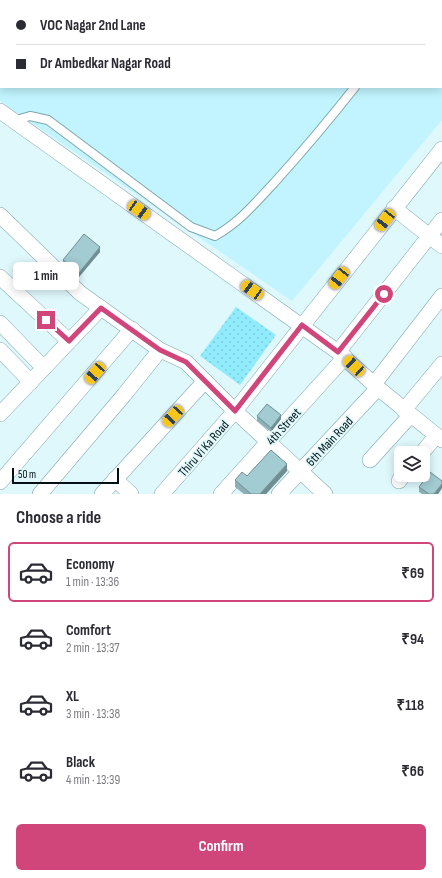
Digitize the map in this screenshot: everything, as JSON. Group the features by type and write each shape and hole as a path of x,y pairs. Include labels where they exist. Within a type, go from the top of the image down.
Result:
{"street":[{"path":"0,111 341,354 407,413 439,438 430,446"},
{"name":"Thiru Vi Ka Road","path":"162,494 235,411 442,149"},
{"path":"394,208 442,246"},
{"path":"0,215 80,293 160,350 186,362 268,443 325,494"},
{"name":"4th Street","path":"221,494 268,443 341,354 442,220"},
{"path":"0,277 69,341"},
{"name":"6th Main Road","path":"279,494 376,386 442,296"},
{"path":"0,414 101,308"},
{"path":"0,323 44,368"},
{"path":"0,482 132,329"},
{"path":"0,350 30,382"},
{"path":"40,494 160,350"},
{"path":"370,460 407,413 442,364"},
{"path":"102,494 205,381"},
{"path":"115,479 131,494"}],"lane":[{"path":"14,121 30,116 48,120 191,227 215,236 230,228 244,216 308,145 354,88"}],"shaded area":[{"path":"0,88 442,88 442,120 292,301 0,101"},
{"path":"236,307 276,335 240,385 200,356"}],"building":[{"path":"84,234 100,247 79,273 63,260"},
{"path":"267,404 281,415 271,428 257,416"},
{"path":"271,450 287,464 260,494 251,494 235,480 242,472 247,476"},
{"path":"430,472 442,481 442,484 434,494 429,494 419,487 423,482 430,482"}],"route":[{"path":"46,320 69,341 101,308 160,350 186,362 235,411 302,325 338,352 384,294"}]}
